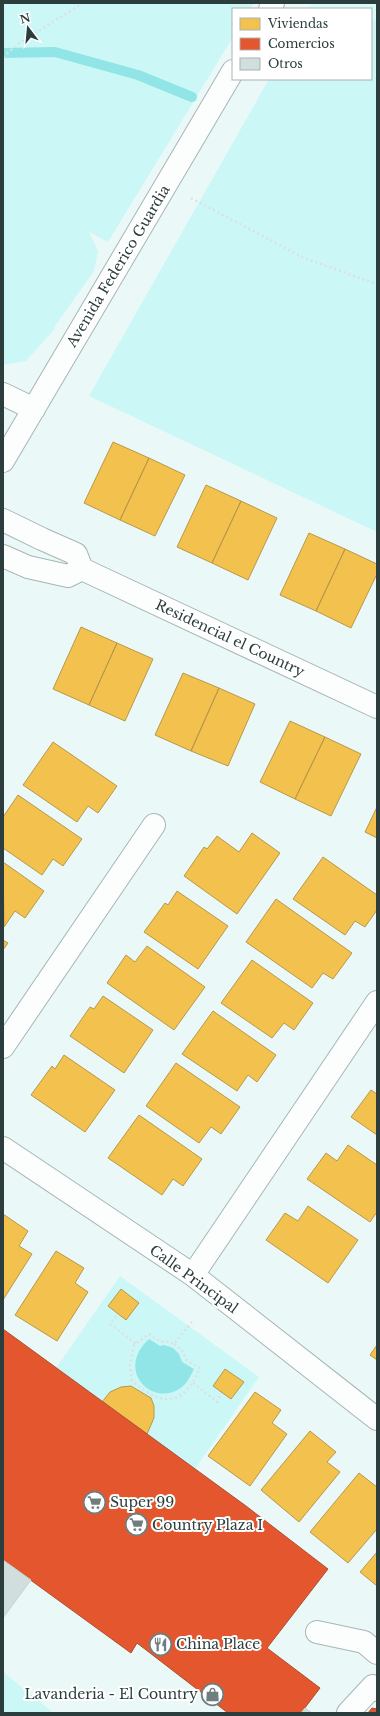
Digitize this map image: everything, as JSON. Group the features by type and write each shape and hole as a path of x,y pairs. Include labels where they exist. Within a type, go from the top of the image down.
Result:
{"street":[{"name":"Avenida Federico Guardia","path":"3,462 232,73"},
{"path":"3,394 34,409"},
{"path":"3,520 42,540 76,554 82,569 68,576 28,567 3,556"},
{"name":"Residencial el Country","path":"82,569 377,707"},
{"path":"3,1047 154,825"},
{"path":"193,1275 377,1002"},
{"name":"Calle Principal","path":"3,1148 193,1275 377,1419"},
{"path":"318,1632 364,1642 377,1653"},
{"path":"348,1713 373,1686 377,1690"}],"path":[{"path":"3,57 18,44 83,3"},
{"path":"165,187 193,199 304,258 377,284"},
{"path":"116,1316 110,1324 136,1344"},
{"path":"174,1344 192,1322"},
{"path":"150,1334 161,1342 166,1341 174,1344 182,1350 187,1361 200,1368 193,1383 186,1392 171,1399 158,1399 144,1391 132,1381 130,1365 136,1344 150,1334"},
{"path":"193,1383 217,1402 221,1394"}],"shaded area":[{"path":"3,3 254,3 251,8 232,8 232,39 108,242 89,232 98,251 94,271 55,326 54,330 26,361 3,365"},
{"path":"313,3 377,3 377,21 372,18 372,8 309,8"},
{"path":"372,18 377,21 377,532 89,396 268,80 372,80"},
{"path":"120,1276 259,1377 195,1469 56,1368"},
{"path":"3,1672 54,1713 3,1712"}],"water":[{"path":"149,1339 160,1346 164,1345 173,1348 179,1354 182,1362 194,1369 182,1387 171,1393 160,1393 150,1390 142,1383 137,1374 135,1363 139,1351"}],"building: Viviendas":[{"path":"113,442 149,458 120,520 84,503"},
{"path":"149,458 185,475 155,536 120,520"},
{"path":"206,485 241,501 212,563 177,547"},
{"path":"241,501 277,518 248,580 212,563"},
{"path":"309,533 345,549 316,611 280,595"},
{"path":"345,549 377,564 377,574 351,628 316,611"},
{"path":"81,627 117,643 89,705 53,689"},
{"path":"117,643 153,659 125,721 89,705"},
{"path":"183,673 219,688 191,751 155,735"},
{"path":"219,688 255,704 228,766 191,751"},
{"path":"290,721 325,737 295,799 260,782"},
{"path":"325,737 361,754 331,816 295,799"},
{"path":"53,742 117,786 98,813 88,806 77,822 23,785"},
{"path":"18,795 82,839 63,866 53,859 42,875 3,848 3,817"},
{"path":"377,807 377,838 365,832"},
{"path":"252,833 280,853 237,914 184,876 204,847 207,849 217,836 239,852"},
{"path":"323,857 377,895 377,910 365,927 355,921 345,935 293,899"},
{"path":"3,862 44,891 25,918 15,911 4,927"},
{"path":"177,891 228,926 198,969 144,932 165,903 168,905"},
{"path":"276,899 352,953 333,979 323,973 312,988 246,942"},
{"path":"3,940 8,943 3,950"},
{"path":"147,946 205,987 174,1030 107,983 126,955 135,962"},
{"path":"252,960 313,1003 294,1030 284,1023 272,1038 221,1003"},
{"path":"103,996 153,1030 124,1073 70,1036 90,1007 94,1009"},
{"path":"213,1011 276,1055 257,1082 248,1075 237,1091 182,1054"},
{"path":"64,1055 115,1090 85,1132 31,1095 52,1066 55,1069"},
{"path":"176,1063 240,1107 221,1134 211,1127 199,1143 146,1106"},
{"path":"371,1090 377,1094 377,1135 351,1117"},
{"path":"139,1115 202,1159 183,1186 173,1179 162,1195 108,1158"},
{"path":"348,1145 377,1165 377,1212 370,1222 307,1179 326,1153 337,1161"},
{"path":"308,1206 358,1240 328,1283 266,1240 285,1213 298,1221"},
{"path":"3,1214 28,1231 19,1246 32,1254 3,1300"},
{"path":"56,1251 84,1268 75,1283 88,1292 57,1341 15,1315"},
{"path":"121,1289 139,1303 126,1320 108,1306"},
{"path":"377,1345 377,1360 370,1355"},
{"path":"225,1369 244,1382 231,1399 213,1386"},
{"path":"131,1386 151,1398 154,1406 154,1418 147,1434 102,1402 110,1392 121,1387"},
{"path":"255,1392 281,1410 272,1423 287,1434 250,1486 208,1456"},
{"path":"310,1431 336,1452 327,1462 340,1472 299,1522 261,1490"},
{"path":"359,1473 377,1487 377,1529 348,1563 310,1532"},
{"path":"377,1552 377,1586 360,1572"}],"building: Comercios":[{"name":"Country Plaza I","path":"3,1329 246,1506 328,1569 267,1648 320,1688 301,1713 228,1713 137,1643 131,1653 3,1560"},
{"path":"372,1708 377,1709 377,1713 368,1713"}],"building: Otros":[{"path":"3,1560 31,1580 3,1618"},
{"path":"305,1708 312,1713 301,1713"}],"waterway":[{"path":"3,53 55,52 138,75 192,97"}],"place":[{"name":"Super 99","path":"94,1502"},
{"name":"Country Plaza I","path":"137,1525"},
{"name":"China Place","path":"160,1644"},
{"name":"Lavanderia - El Country","path":"213,1694"}]}
